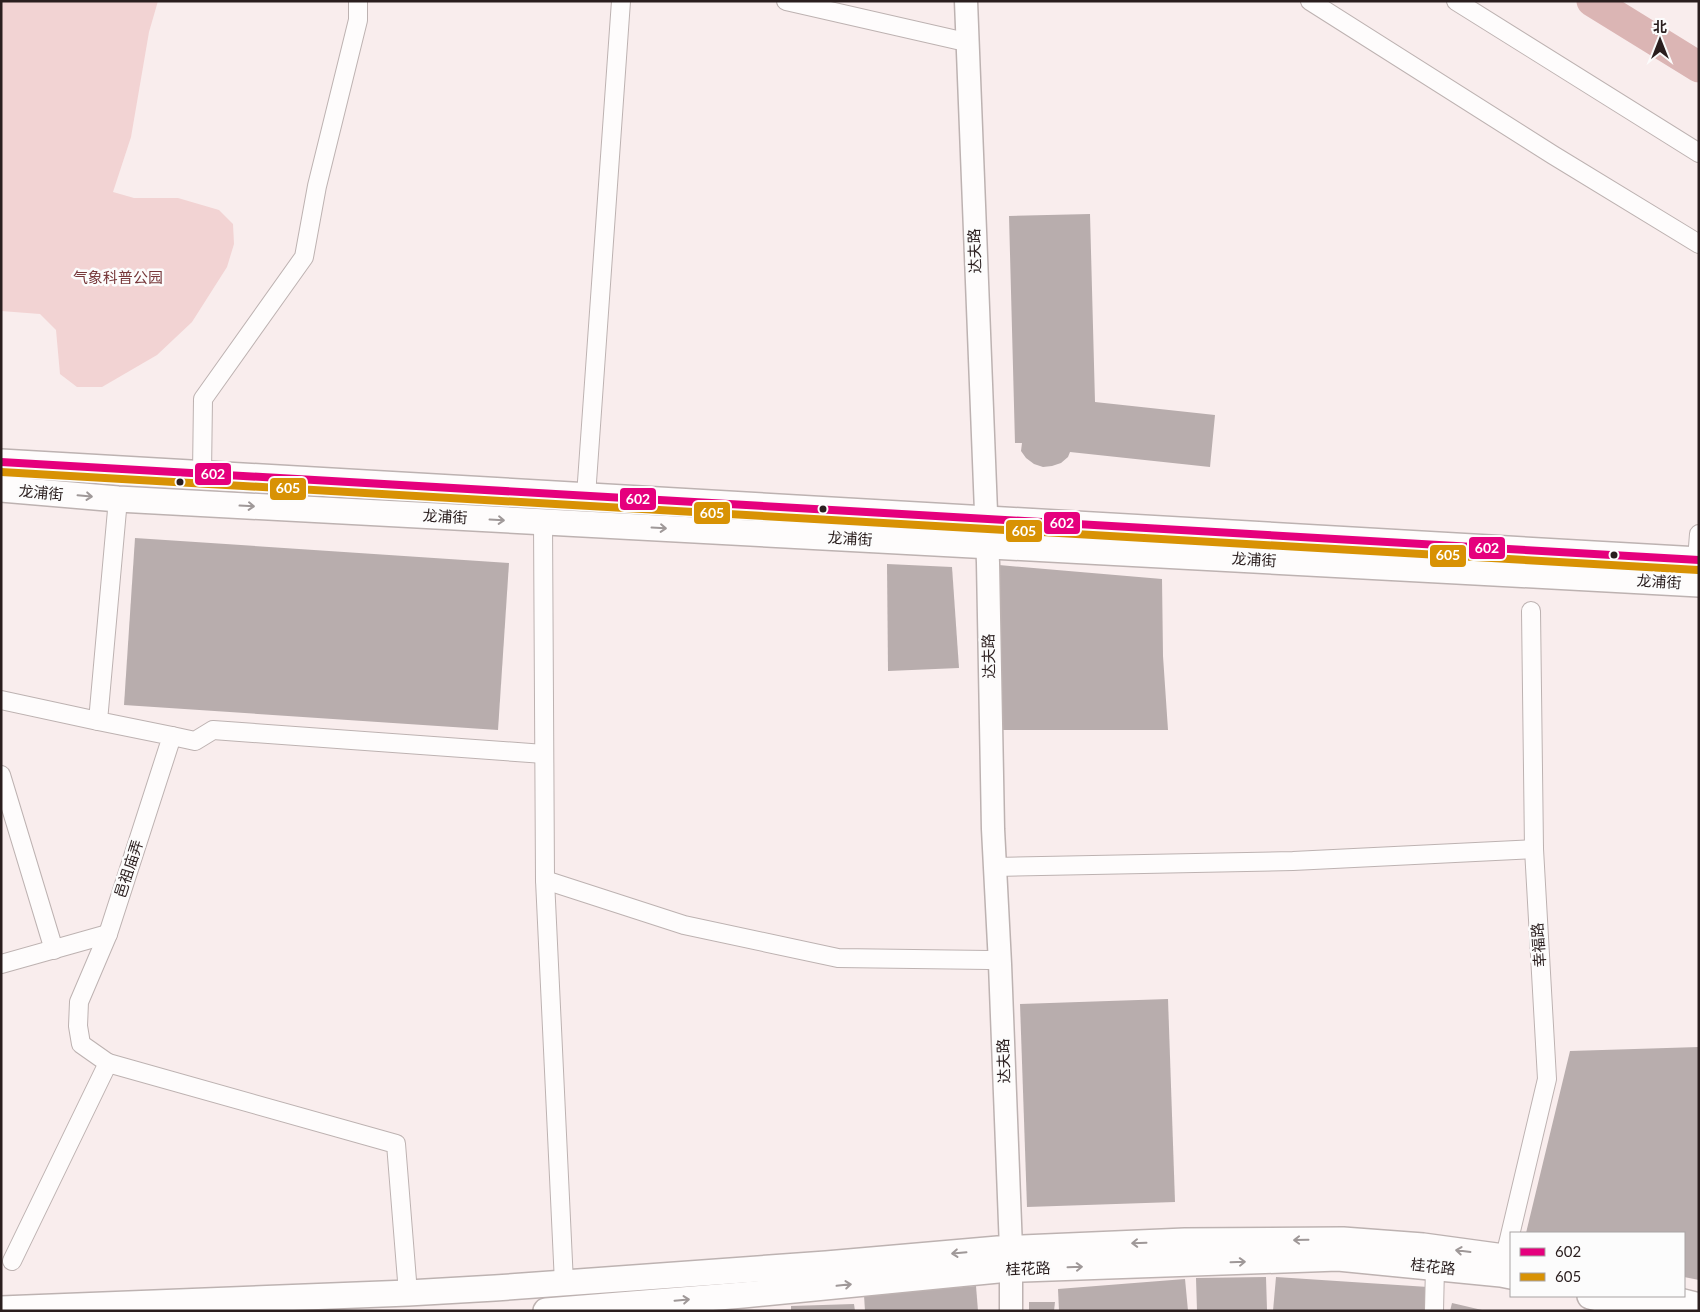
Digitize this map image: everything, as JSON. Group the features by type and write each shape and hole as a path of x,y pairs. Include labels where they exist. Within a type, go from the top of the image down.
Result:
{"main road":[{"name":"龙浦街","path":"1,462 1698,560"},
{"name":"龙浦街","path":"1,489 118,499 1699,584"},
{"path":"1,1309 408,1293 826,1264 1004,1259 1185,1241 1344,1240 1423,1246 1507,1266"},
{"name":"桂花路","path":"546,1311 743,1295 1004,1259 1338,1258 1435,1267 1507,1266"},
{"path":"1594,1297 1651,1311"},
{"path":"1663,1297 1699,1306"}],"street":[{"path":"202,473 203,399 304,257 317,186 358,20 358,1"},
{"path":"586,496 621,1"},
{"path":"786,1 957,40"},
{"name":"达夫路","path":"956,1 992,829 1000,964 1004,1259 998,1311"},
{"name":"达夫路","path":"966,1 979,518"},
{"path":"1310,1 1553,155 1699,244"},
{"path":"1456,1 1699,153"},
{"path":"98,721 118,499"},
{"path":"543,522 545,880 564,1283"},
{"path":"1698,560 1699,534"},
{"name":"达夫路","path":"980,546 981,816 1004,1259 1011,1311"},
{"name":"幸福路","path":"1514,1232 1547,1079 1534,849 1532,611"},
{"path":"1,700 196,741 213,730 544,754"},
{"name":"邑祖庙弄","path":"172,736 108,934 79,1002 78,1026 81,1044 108,1063 396,1144 408,1293"},
{"path":"1,775 54,950"},
{"path":"995,867 1293,861 1534,849"},
{"path":"545,880 684,925 838,958 989,960"},
{"path":"1,964 108,934"},
{"path":"12,1261 108,1063"},
{"name":"幸福路","path":"1507,1266 1510,1252"},
{"path":"1434,1311 1435,1267"}],"green space":[{"name":"气象科普公园","path":"1,1 158,1 149,32 131,137 113,192 134,198 178,198 219,210 233,224 234,244 227,267 192,322 157,355 102,387 77,387 60,374 56,330 40,314 1,311"}],"building":[{"path":"1090,214 1095,402 1215,415 1210,467 1070,452 1068,457 1061,463 1043,467 1034,464 1026,458 1021,451 1022,443 1015,443 1009,216"},
{"path":"135,538 509,563 498,730 124,705"},
{"path":"887,564 952,567 959,668 888,671"},
{"path":"999,565 1162,579 1163,656 1168,730 1003,730"},
{"path":"1168,999 1175,1202 1027,1207 1020,1004"},
{"path":"1699,1047 1699,1280 1685,1277 1685,1232 1526,1232 1570,1051"},
{"path":"1266,1277 1267,1310 1197,1311 1196,1278"},
{"path":"1276,1277 1428,1287 1426,1311 1273,1311"},
{"path":"1185,1279 1188,1311 1059,1311 1058,1289"},
{"path":"976,1286 978,1311 865,1311 864,1295"},
{"path":"1029,1302 1055,1302 1054,1311 1029,1311"},
{"path":"1452,1303 1482,1310 1482,1311 1450,1311"},
{"path":"854,1304 855,1311 791,1311 791,1306"}],"waterway":[{"path":"1592,1 1699,67"}],"transit line":[{"name":"602","path":"1,462 1699,560"},
{"name":"605","path":"1,472 1698,570"}]}
